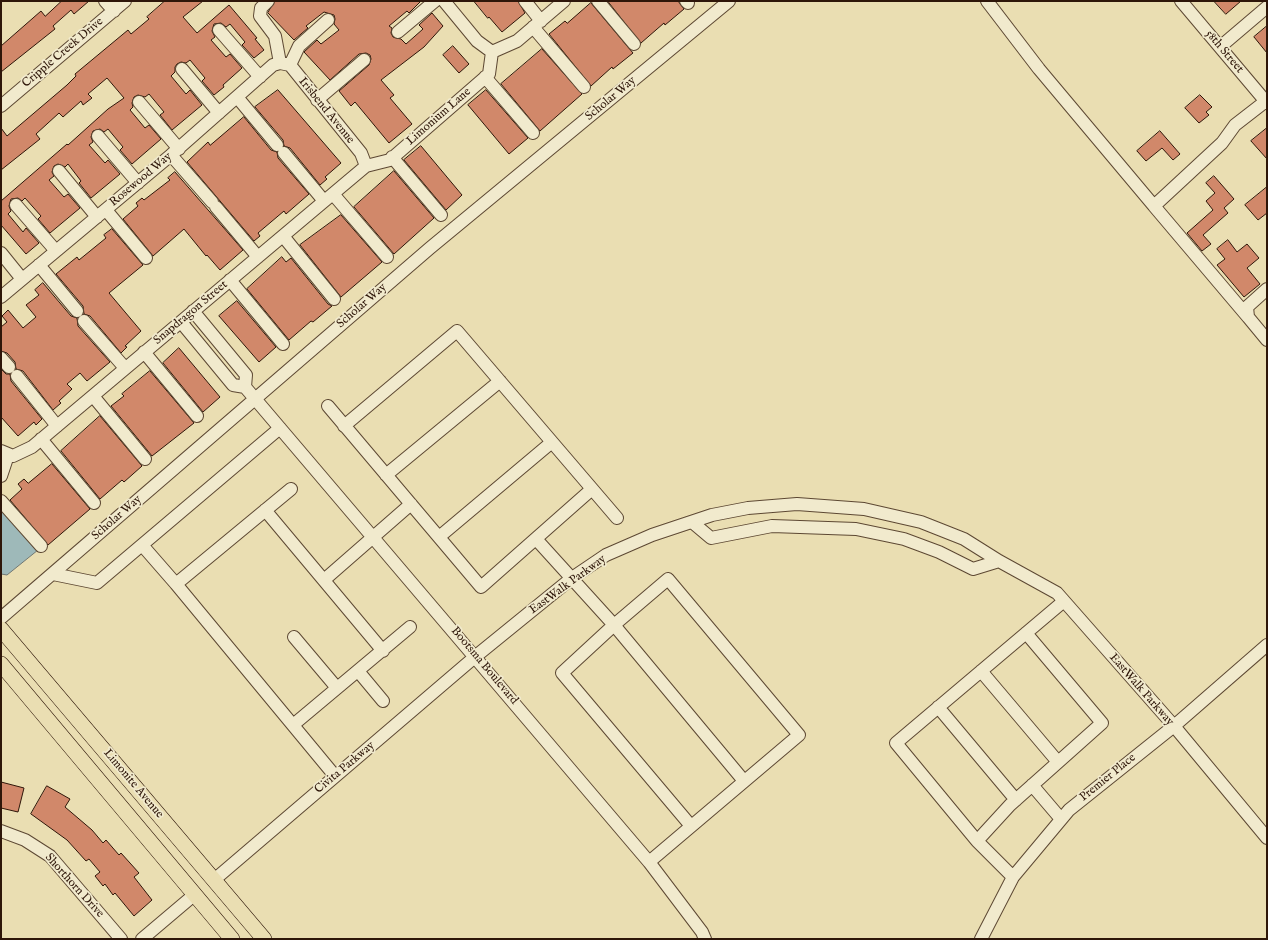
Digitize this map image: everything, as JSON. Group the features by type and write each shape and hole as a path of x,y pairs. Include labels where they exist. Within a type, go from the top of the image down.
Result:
{"main road":[{"name":"Limonite Avenue","path":"1,629 264,939"},
{"name":"Limonite Avenue","path":"1,664 232,939"},
{"path":"194,895 206,895 244,939"}],"street":[{"path":"106,1 114,11"},
{"name":"Cripple Creek Drive","path":"1,106 125,1"},
{"path":"268,1 261,8 260,16 274,36 285,64"},
{"path":"398,32 435,1"},
{"path":"444,1 477,41 492,52"},
{"path":"525,1 537,24 584,88"},
{"path":"492,52 517,41 564,1"},
{"path":"598,1 634,44"},
{"name":"Scholar Way","path":"1,618 430,248 729,1"},
{"path":"987,1 1039,70 1267,340"},
{"name":"58th Street","path":"1181,1 1266,102"},
{"path":"1220,47 1267,7"},
{"path":"285,64 299,46 328,20"},
{"path":"220,30 260,77"},
{"path":"492,52 489,74 485,77 533,133"},
{"path":"317,100 364,60"},
{"name":"Rosewood Way","path":"1,297 175,152 273,65 285,64"},
{"name":"Irisbend Avenue","path":"285,64 317,100 360,153 366,166"},
{"path":"182,69 219,113"},
{"name":"Limonium Lane","path":"366,166 392,158 485,77"},
{"path":"237,97 280,149 329,197 386,257"},
{"path":"139,102 214,205 258,257"},
{"path":"1154,206 1222,143 1235,125 1266,102"},
{"path":"98,136 138,183"},
{"path":"392,158 441,215"},
{"name":"Snapdragon Street","path":"7,454 32,446 41,439 366,166"},
{"path":"58,171 146,258"},
{"path":"16,205 56,251"},
{"path":"283,236 334,299"},
{"path":"1,253 22,279"},
{"path":"39,265 80,316 125,368"},
{"path":"230,280 283,344"},
{"path":"1248,317 1247,307 1267,289"},
{"path":"181,322 233,385 245,387 246,375 193,311"},
{"path":"344,426 457,331 617,518"},
{"path":"144,352 197,416"},
{"path":"9,367 57,426"},
{"path":"386,475 500,381"},
{"name":"Bootsma Boulevard","path":"245,387 476,656 649,862 702,932 705,939"},
{"path":"93,396 145,459"},
{"path":"328,406 481,587 592,489"},
{"path":"53,574 97,583 280,428"},
{"path":"41,439 94,503"},
{"path":"439,537 552,442"},
{"path":"1,476 7,454"},
{"path":"176,584 291,488"},
{"path":"1,501 41,546"},
{"path":"324,580 411,504"},
{"name":"EastWalk Parkway","path":"476,656 572,578 606,555 652,535 712,515 748,508 797,504 864,509 921,522 964,539 999,561 1056,593 1174,726 1267,838"},
{"path":"265,510 383,651"},
{"path":"692,522 711,538 772,526 856,529 904,539 939,552 973,570 999,561"},
{"path":"536,539 614,625 744,781"},
{"path":"142,545 335,776"},
{"path":"649,862 799,735 668,579 614,625 562,673 691,826"},
{"path":"1013,877 977,841 896,743 1064,601"},
{"path":"293,725 410,627"},
{"path":"977,841 1016,800 1102,723 1026,633"},
{"path":"294,637 337,688"},
{"name":"Premier Place","path":"981,939 1013,877 1069,810 1174,726 1267,645"},
{"name":"Civita Parkway","path":"214,880 476,656"},
{"path":"358,671 383,701"},
{"path":"981,671 1058,762"},
{"path":"938,707 1016,800"},
{"path":"1032,785 1061,819"},
{"name":"Shorthorn Drive","path":"1,831 25,840 50,856 121,939"},
{"path":"142,939 194,895"}],"water":[{"path":"1,506 38,550 7,575 1,574"}],"building":[{"path":"62,1 89,1 74,14 71,10 53,26 55,29 1,72 1,46 41,11 45,16"},
{"path":"165,1 203,1 183,17 197,33 229,5 257,38 255,39 264,50 254,58 242,45 245,42 230,24 226,27 221,23 214,24 212,31 215,37 211,40 226,57 230,54 242,68 214,95 202,81 205,78 190,60 186,63 181,62 177,64 175,67 175,72 171,76 186,94 190,90 202,105 172,130 160,115 164,112 149,94 145,97 138,95 134,97 132,103 133,107 130,110 145,128 149,125 161,139 132,164 120,150 123,147 108,129 104,132 100,129 93,131 91,137 93,142 89,145 105,163 108,160 120,174 91,198 79,183 81,181 68,164 65,167 58,164 54,166 52,172 54,176 49,180 64,197 68,194 80,208 50,233 38,219 41,216 25,198 22,201 18,198 11,199 9,206 11,211 8,214 23,232 26,228 39,243 26,254 1,225 1,201 67,144 68,145 108,109 124,98 107,78 88,94 92,98 83,105 81,101 63,117 59,113 36,134 40,139 1,170 1,128 7,136 67,85 76,76 75,74 128,30 131,34 149,19 147,17"},
{"path":"275,1 421,1 409,13 407,11 389,26 392,28 391,33 393,37 401,39 406,44 423,29 419,25 432,13 443,26 424,47 381,80 394,95 390,98 412,124 389,143 355,102 351,106 339,91 369,65 371,59 370,55 366,53 359,54 330,80 304,52 317,40 321,44 339,30 334,24 334,15 324,12 306,26 308,28 294,40 268,13"},
{"path":"474,1 518,1 525,13 502,32"},
{"path":"608,1 678,1 684,9 665,25 664,23 641,43"},
{"path":"1214,1 1241,1 1226,14"},
{"path":"591,3 633,53 613,69 612,67 591,86 549,34 565,21 567,23"},
{"path":"1267,26 1267,53 1254,37"},
{"path":"453,46 469,64 459,73 443,55"},
{"path":"542,49 582,94 540,131 501,84"},
{"path":"278,90 341,163 325,177 327,179 320,185 290,148 284,146 283,140 255,107"},
{"path":"486,90 528,138 509,154 468,105"},
{"path":"1200,95 1212,107 1206,112 1209,115 1199,123 1185,108"},
{"path":"244,117 271,150 277,152 278,158 309,194 286,214 284,211 258,233 260,236 254,241 187,162 208,142 210,145"},
{"path":"1267,128 1267,159 1251,141"},
{"path":"1160,131 1180,154 1173,160 1162,148 1146,161 1137,151"},
{"path":"421,146 462,195 446,210 404,160"},
{"path":"394,171 434,218 394,254 354,207"},
{"path":"175,172 243,250 220,270 207,255 206,256 184,229 153,256 123,219 138,206 136,203 142,198 144,200 170,180 168,178"},
{"path":"1214,176 1234,199 1224,208 1228,213 1203,235 1211,244 1202,251 1187,233 1213,210 1206,201 1215,193 1206,183"},
{"path":"1267,187 1267,213 1258,220 1245,205"},
{"path":"341,215 382,262 341,297 300,245"},
{"path":"112,229 143,265 109,293 141,331 125,346 127,347 121,353 90,316 84,314 83,306 56,274 77,257 79,260 106,238 104,235"},
{"path":"1228,240 1237,252 1247,244 1259,258 1247,268 1260,284 1244,297 1217,265 1225,259 1217,249"},
{"path":"282,257 286,262 291,258 328,304 332,306 313,322 311,321 289,340 247,289"},
{"path":"43,283 71,316 77,318 78,326 110,362 87,381 80,373 67,384 72,389 59,401 61,403 53,410 23,371 16,369 15,362 7,353 1,351 1,327 7,322 2,316 8,310 23,328 36,317 26,305 39,295 35,290"},
{"path":"237,301 276,347 259,362 219,316"},
{"path":"179,348 220,397 203,412 163,363"},
{"path":"1,369 6,374 10,374 11,381 42,419 36,425 34,422 18,436 1,417"},
{"path":"150,371 194,423 152,456 111,406 124,396 122,394"},
{"path":"100,416 142,466 124,482 122,480 100,499 61,451"},
{"path":"52,464 90,509 48,545 10,500 22,489 18,484 24,479 28,483"},
{"path":"1,782 24,788 18,812 1,808"},
{"path":"47,786 70,799 65,807 92,830 103,843 106,840 119,855 121,853 139,873 134,877 152,900 134,916 115,893 113,895 105,884 103,886 95,876 100,872 89,859 86,861 67,840 31,814"}]}
